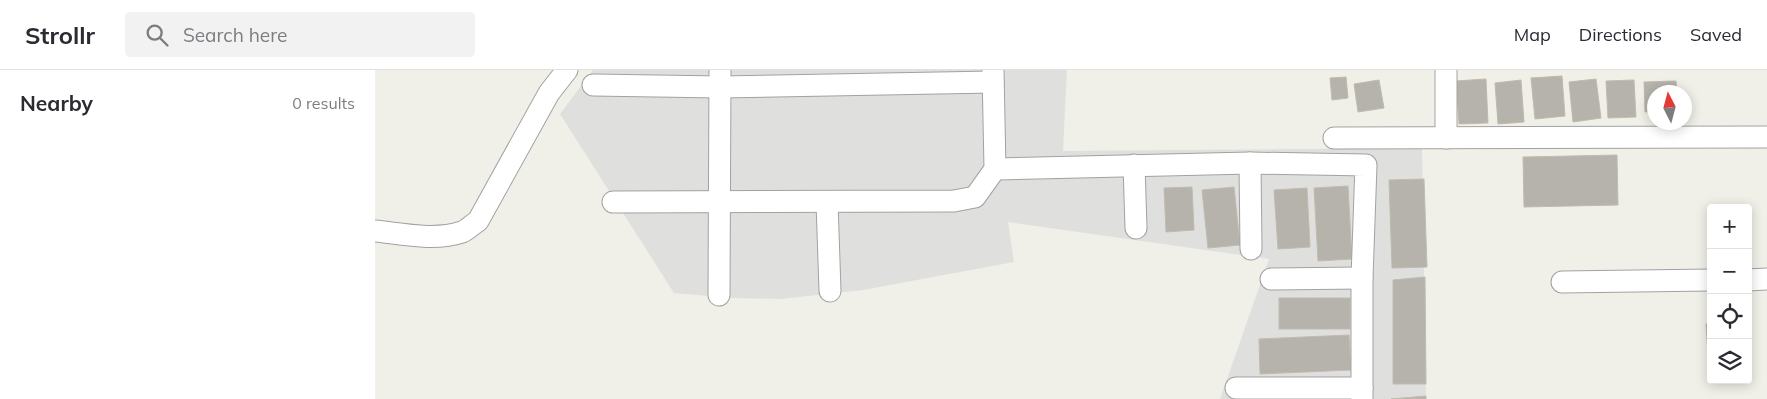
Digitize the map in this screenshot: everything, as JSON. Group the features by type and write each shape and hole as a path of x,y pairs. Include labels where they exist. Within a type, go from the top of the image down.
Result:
{"street":[{"path":"375,231 411,236 439,236 463,232 478,220 549,93 567,70"},
{"path":"1446,70 1446,138"},
{"path":"593,85 720,78 993,76 995,170 975,197 954,201 613,202"},
{"path":"719,295 720,78"},
{"path":"1334,138 1767,137"},
{"path":"995,170 1250,163 1366,165 1362,278 1362,394 1236,388"},
{"path":"1250,163 1251,249"},
{"path":"1134,165 1136,228"},
{"path":"827,202 830,291"},
{"path":"1271,279 1362,278"},
{"path":"1752,280 1767,279"},
{"path":"1562,282 1707,280"}],"shaded area":[{"path":"593,70 1067,70 1063,151 1422,148 1426,399 1220,399 1269,259 1008,222 1014,262 863,290 781,299 732,298 674,293 560,114"}],"building":[{"path":"1562,76 1565,116 1535,119 1531,78"},
{"path":"1346,77 1348,98 1332,100 1330,78"},
{"path":"1486,79 1488,123 1459,124 1456,81"},
{"path":"1596,79 1601,118 1573,122 1569,82"},
{"path":"1379,80 1384,108 1358,112 1354,84"},
{"path":"1521,80 1524,122 1498,124 1495,83"},
{"path":"1634,80 1636,117 1608,118 1606,81"},
{"path":"1676,81 1676,85 1647,85 1647,112 1645,112 1644,82"},
{"path":"1617,155 1618,205 1524,207 1523,157"},
{"path":"1424,179 1427,267 1392,268 1389,180"},
{"path":"1348,186 1352,259 1318,261 1314,188"},
{"path":"1192,187 1194,230 1166,232 1164,188"},
{"path":"1234,187 1240,245 1208,248 1202,190"},
{"path":"1307,188 1310,247 1278,249 1274,190"},
{"path":"1425,277 1426,384 1393,384 1393,280"},
{"path":"1279,298 1350,298 1350,329 1279,329"},
{"path":"1349,335 1351,370 1260,374 1259,339"},
{"path":"1426,396 1426,399 1391,399"}]}
